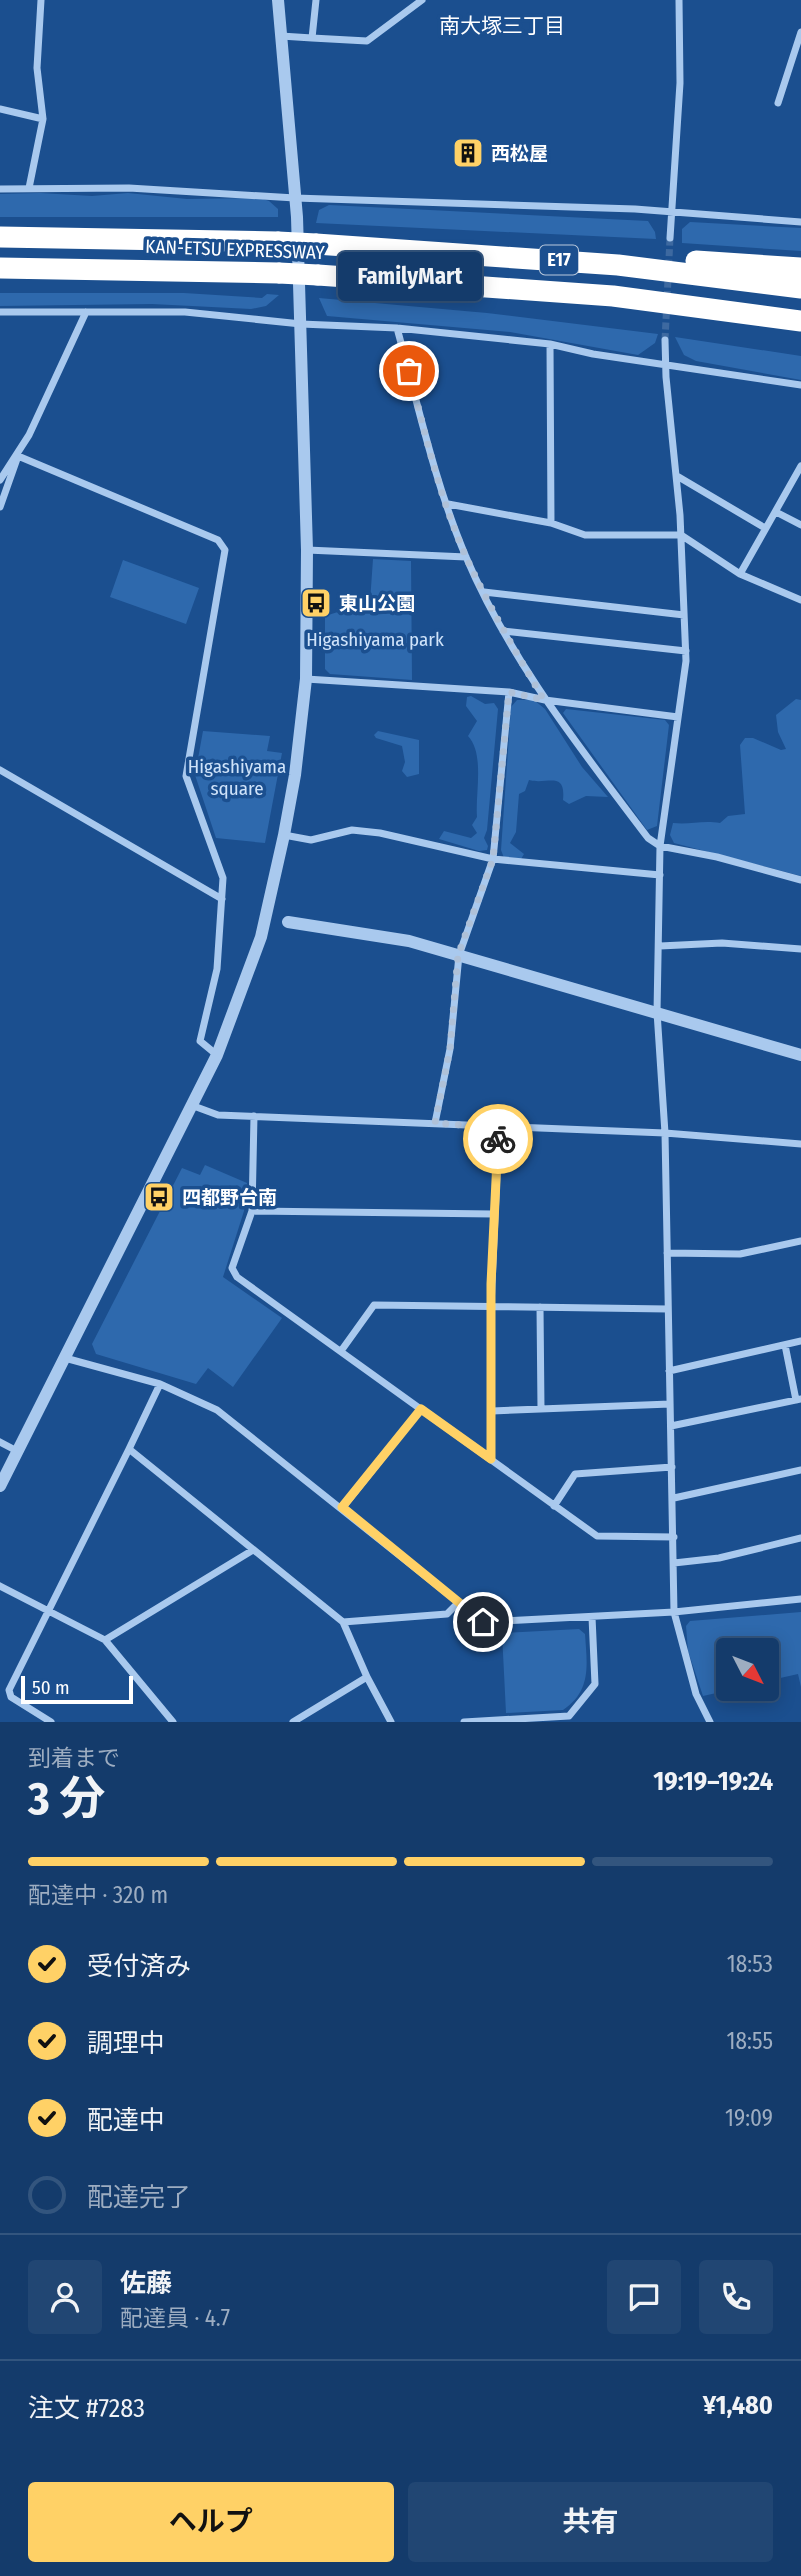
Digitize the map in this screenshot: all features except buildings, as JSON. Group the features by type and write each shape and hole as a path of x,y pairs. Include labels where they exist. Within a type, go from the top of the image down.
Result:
{"highway":[{"name":"KAN-ETSU EXPRESSWAY","path":"0,237 278,242 495,254 618,265 801,288"},
{"path":"495,254 617,256 801,268"},
{"name":"KAN-ETSU EXPRESSWAY","path":"0,268 279,273 494,285 613,296 801,321"},
{"path":"494,285 584,302 801,334"}],"street":[{"path":"29,188 43,119 37,68 41,0"},
{"path":"0,1486 217,1055 261,937 285,835 306,679 307,550 295,198 278,0"},
{"path":"313,38 317,0"},
{"path":"281,36 367,41 422,0"},
{"path":"670,238 680,83 679,0"},
{"path":"778,103 801,32"},
{"path":"0,109 43,119"},
{"path":"0,189 128,188 295,198 670,212 801,222"},
{"path":"0,312 185,313 301,324 397,328 550,344 801,385"},
{"path":"0,507 18,456 86,312"},
{"path":"397,328 466,557 503,631 544,700 648,838 660,846 717,857 801,880"},
{"path":"665,340 681,535 686,651 660,846 657,1012 664,1133 674,1498 674,1612 692,1683 710,1722"},
{"path":"550,344 551,523"},
{"path":"0,480 18,456"},
{"path":"18,456 218,540 225,550 186,776 220,866 222,899 217,969 200,1041 217,1055"},
{"path":"740,574 801,466"},
{"path":"677,476 765,528"},
{"path":"448,504 551,523 585,535 681,535 740,574 801,600"},
{"path":"776,512 801,525"},
{"path":"307,550 466,557"},
{"path":"484,592 684,615"},
{"path":"503,631 686,651"},
{"path":"306,679 509,692 544,700 678,717"},
{"path":"435,1123 450,1049 458,955 493,859 509,692"},
{"path":"0,770 222,899"},
{"path":"285,835 311,840 352,830 380,833 493,859 660,875"},
{"path":"288,922 409,941 801,1055"},
{"path":"660,946 722,943 801,949"},
{"path":"191,1105 218,1115 664,1133 801,1144"},
{"path":"254,1116 251,1211 232,1268 233,1273 597,1536 674,1537"},
{"path":"491,1459 493,1214 499,1128"},
{"path":"251,1211 493,1214"},
{"path":"667,1253 740,1254 801,1241"},
{"path":"341,1351 374,1305 668,1309"},
{"path":"540,1307 541,1409"},
{"path":"669,1371 801,1341"},
{"path":"671,1426 799,1399 785,1345"},
{"path":"65,1358 160,1384 217,1410 483,1622 592,1618 801,1599"},
{"path":"51,1722 11,1697 9,1690 160,1384"},
{"path":"492,1412 670,1404"},
{"path":"342,1507 421,1409"},
{"path":"0,1442 17,1451"},
{"path":"129,1449 343,1622 367,1677 391,1722"},
{"path":"554,1506 575,1474 672,1467"},
{"path":"674,1498 801,1470"},
{"path":"674,1563 719,1558 801,1538"},
{"path":"105,1640 253,1550"},
{"path":"0,1586 105,1640 173,1722"},
{"path":"343,1622 447,1614 458,1603"},
{"path":"464,1722 569,1716 595,1684 592,1618"},
{"path":"292,1722 367,1677"}],"green space":[{"path":"128,193 187,199 260,198 269,201 278,209 278,217 0,217 0,194 92,196"},
{"path":"329,205 648,221 656,239 316,223 319,210"},
{"path":"690,222 801,228 801,251 682,243 682,229"},
{"path":"0,293 184,293 262,298 267,294 279,295 266,306 251,309 152,304 0,306"},
{"path":"319,298 487,313 658,334 655,343 638,355 510,332 327,316"},
{"path":"675,337 801,356 801,380 696,361 684,355"},
{"name":"Higashiyama park","path":"373,559 411,561 412,680 330,674 325,669 325,616 370,602"},
{"path":"123,560 199,588 186,624 110,597"},
{"path":"471,696 485,704 494,703 498,709 487,830 484,838 488,846 487,850 479,851 439,839 444,831 471,838 477,833 472,825 477,817 478,763 468,736 477,721 466,706 467,697"},
{"path":"796,699 801,700 801,876 674,843 670,835 673,823 720,823 728,816 745,814 740,745 745,738 753,738 781,750 786,749 778,732 776,715"},
{"path":"517,700 534,700 545,709 582,767 608,797 586,796 569,804 563,800 563,791 558,782 529,780 525,791 519,794 516,832 510,843 524,854 521,859 504,858 501,850 511,707"},
{"path":"566,709 665,720 669,725 657,826 647,830 563,713"},
{"name":"Higashiyama square","path":"203,731 270,736 267,751 282,753 265,843 216,838 195,775"},
{"path":"378,731 419,740 419,774 407,777 402,771 405,762 402,746 376,738 374,735"},
{"path":"205,1165 247,1183 244,1211 223,1277 282,1318 233,1387 208,1368 196,1384 96,1354 92,1344 182,1168 200,1175"},
{"path":"801,1612 801,1687 798,1674 779,1678 779,1638 716,1638 716,1693 703,1696 688,1651 686,1626 690,1621"},
{"path":"579,1629 585,1634 587,1666 583,1686 572,1703 563,1710 506,1713 502,1633"}],"tunnel":[{"path":"665,340 670,238"}],"way so far":[{"path":"409,371 438,476 466,557 503,631 544,700 509,692 493,859 458,955 450,1049 435,1123 499,1128 498,1139"}],"place":[{"name":"西松屋","path":"468,153"},
{"name":"FamilyMart","path":"409,371"},
{"name":"東山公園","path":"316,603"},
{"name":"四都野台南","path":"159,1197"}],"district":[{"name":"南大塚三丁目","path":"502,26"}],"route":[{"path":"483,1622 342,1507 421,1409 491,1459 491,1284 498,1139"}]}
